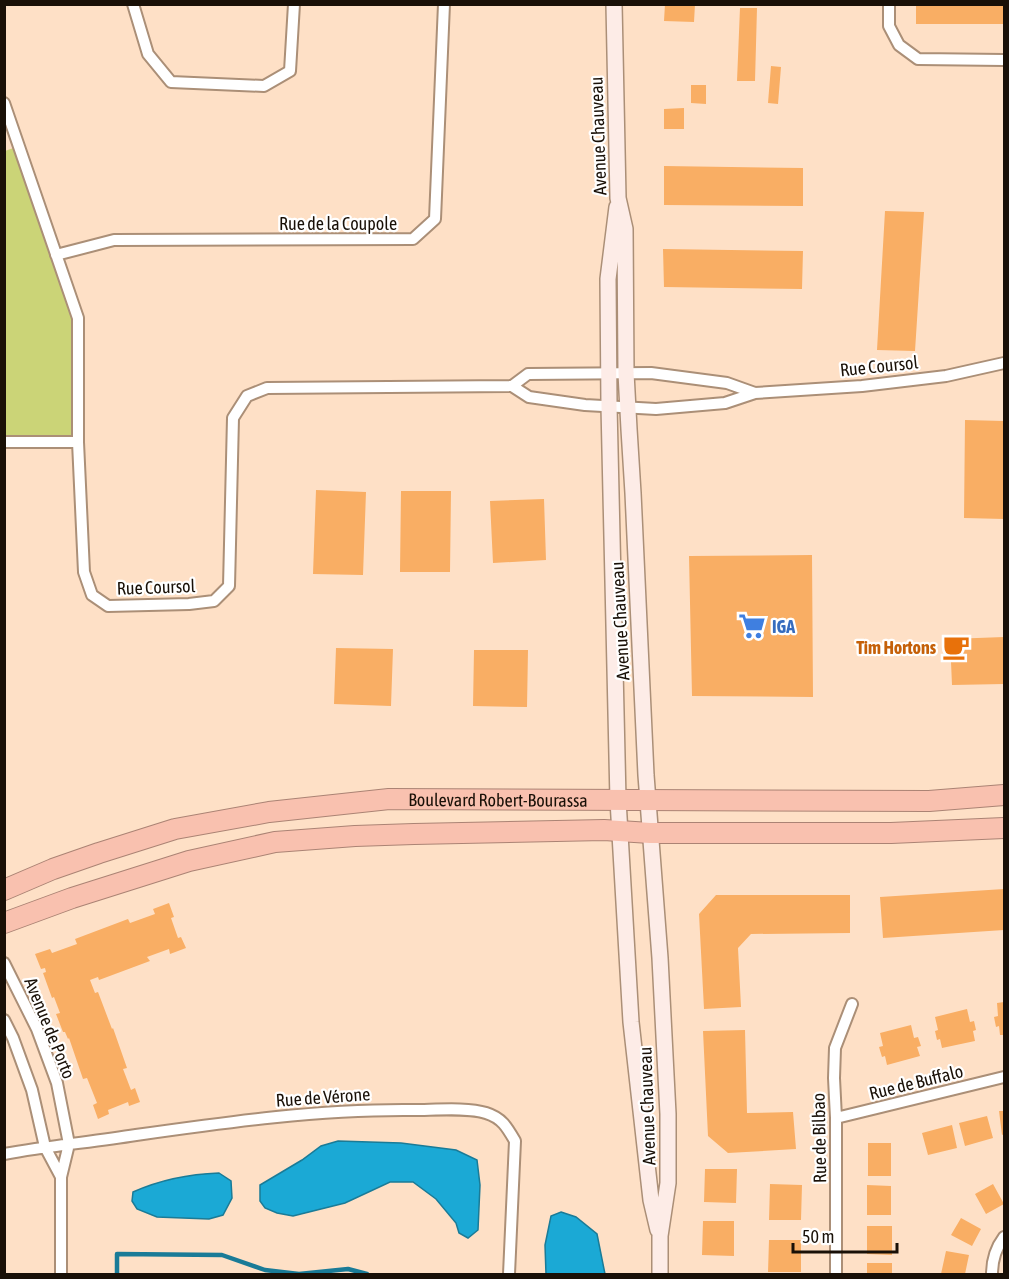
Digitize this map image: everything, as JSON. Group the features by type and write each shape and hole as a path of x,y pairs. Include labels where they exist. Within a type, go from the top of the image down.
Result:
{"highway":[{"name":"Boulevard Robert-Bourassa","path":"4,890 53,869 175,829 269,812 389,799 929,801 1005,795"},
{"name":"Boulevard Robert-Bourassa","path":"4,923 72,898 189,861 275,843 355,836 604,830 650,833 891,833 1005,828"}],"main road":[{"name":"Avenue Chauveau","path":"614,4 618,198 608,279 619,832 631,1022 651,1200 660,1236"},
{"name":"Avenue Chauveau","path":"618,198 626,229 626,372 646,775 660,946 668,1114 668,1183 660,1236 660,1275"}],"street":[{"path":"133,4 148,54 171,82 264,86 290,71 294,4"},
{"name":"Rue de la Coupole","path":"56,255 114,240 413,239 435,219 444,4"},
{"path":"889,4 889,26 899,45 918,59 1005,60"},
{"name":"Rue Coursol","path":"4,103 78,318 78,442 84,572 92,595 108,606 189,604 213,601 229,586 233,418 247,396 267,388 512,386 529,397 585,405 656,409 724,403 755,393 862,386 939,377 1005,363"},
{"name":"Rue Coursol","path":"512,386 528,374 626,372 727,383 755,393"},
{"path":"4,442 78,442"},
{"name":"Avenue de Porto","path":"4,963 37,1029 57,1083 69,1144 61,1177 62,1275"},
{"name":"Rue de Bilbao","path":"836,1275 835,1047 852,1004"},
{"name":"Avenue de Porto","path":"4,1020 32,1090 45,1147 61,1177"},
{"name":"Rue de Buffalo","path":"836,1118 1005,1077"},
{"name":"Rue de Vérone","path":"4,1154 232,1121 368,1109 465,1110 486,1113 505,1123 515,1141 509,1275"},
{"path":"992,1275 992,1262 997,1248 1005,1237"}],"green space":[{"path":"19,146 78,318 78,442 5,442 5,151"}],"water":[{"path":"338,1141 401,1143 456,1150 477,1160 480,1185 478,1230 468,1238 459,1233 456,1223 436,1199 413,1182 390,1182 345,1203 293,1216 265,1208 260,1201 260,1185 321,1146"},
{"path":"219,1173 231,1181 232,1198 223,1215 209,1219 157,1217 137,1209 132,1201 133,1192 154,1184 186,1176"},
{"path":"561,1212 576,1217 597,1234 605,1274 546,1274 545,1245 551,1216"}],"building":[{"path":"665,4 695,4 694,22 664,21"},
{"path":"916,4 1004,4 1004,24 916,24"},
{"path":"740,8 757,8 755,81 737,81"},
{"path":"771,66 781,67 778,104 768,103"},
{"path":"691,85 706,85 706,104 691,103"},
{"path":"684,108 684,129 664,129 664,109"},
{"path":"664,166 803,168 803,206 664,205"},
{"path":"885,211 924,212 915,351 877,350"},
{"path":"663,249 803,251 802,289 664,287"},
{"path":"965,420 1004,421 1004,519 964,518"},
{"path":"316,490 366,492 363,575 313,574"},
{"path":"401,491 451,491 450,572 400,572"},
{"path":"544,499 546,560 493,563 490,501"},
{"name":"IGA","path":"812,555 813,697 692,696 689,556"},
{"path":"1004,637 1004,684 952,685 950,639"},
{"path":"336,648 393,649 391,706 334,704"},
{"path":"474,650 528,650 527,707 473,706"},
{"path":"1004,889 1004,930 883,938 880,897"},
{"path":"716,895 850,895 850,933 751,934 738,948 741,1007 704,1009 699,914"},
{"path":"169,903 178,938 181,937 186,948 170,954 169,949 147,957 150,961 99,980 98,977 90,980 95,993 98,992 113,1028 127,1068 123,1069 131,1090 135,1088 140,1102 129,1106 128,1102 108,1110 109,1114 98,1119 93,1105 97,1103 87,1078 83,1079 69,1038 63,1032 56,1014 60,1013 43,973 46,972 45,968 41,969 35,954 50,949 52,953 77,944 75,939 128,919 130,923 155,914 153,909"},
{"path":"1004,1002 1004,1035 1000,1035 999,1026 996,1027 994,1017 998,1016 997,1003"},
{"path":"967,1009 970,1022 974,1021 975,1041 942,1048 940,1039 937,1040 935,1031 938,1030 935,1017"},
{"path":"911,1025 914,1038 918,1037 921,1046 917,1047 920,1056 887,1065 885,1056 882,1057 879,1047 883,1046 880,1033"},
{"path":"745,1030 747,1113 793,1112 796,1149 728,1153 708,1136 703,1031"},
{"path":"999,1111 1004,1111 1004,1134 1002,1135"},
{"path":"987,1116 993,1138 965,1146 959,1123"},
{"path":"952,1125 957,1148 928,1155 922,1133"},
{"path":"868,1143 891,1143 891,1176 868,1176"},
{"path":"705,1169 737,1169 736,1203 704,1202"},
{"path":"770,1184 802,1185 801,1220 769,1220"},
{"path":"993,1184 1004,1204 986,1214 975,1194"},
{"path":"867,1185 891,1186 891,1215 867,1215"},
{"path":"961,1218 981,1229 972,1246 951,1235"},
{"path":"703,1221 734,1221 734,1256 702,1255"},
{"path":"867,1226 892,1226 892,1255 867,1254"},
{"path":"769,1240 801,1240 801,1272 768,1272"},
{"path":"946,1251 969,1255 965,1274 941,1274"},
{"path":"867,1263 892,1263 892,1274 867,1274"}],"waterway":[{"path":"117,1274 117,1254 222,1255 265,1270 299,1274 348,1269 367,1274"}],"place":[{"name":"IGA","path":"752,626"},
{"name":"Tim Hortons","path":"956,647"}]}
